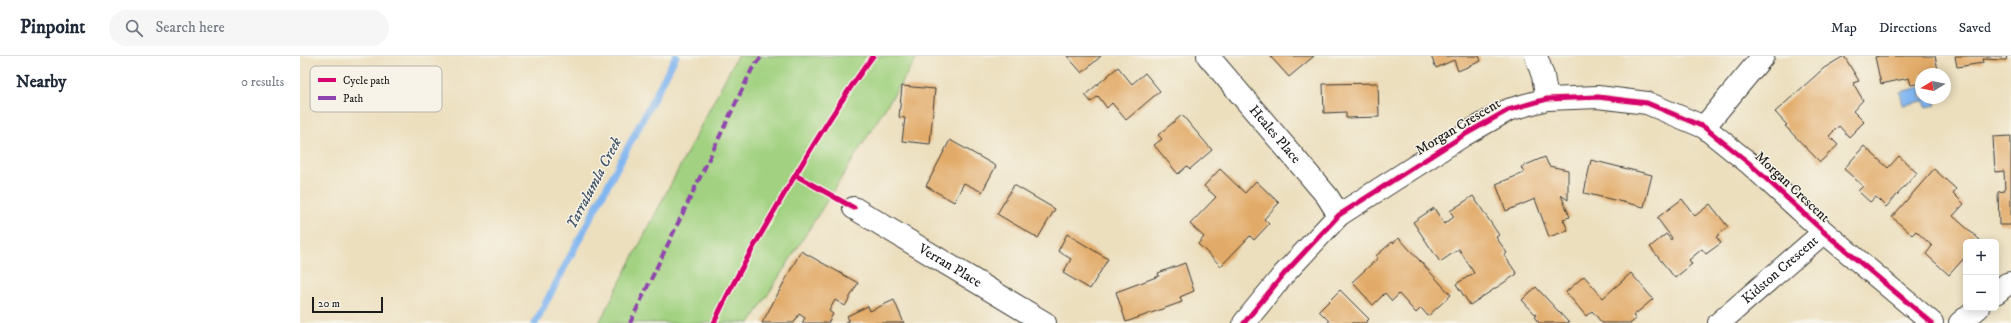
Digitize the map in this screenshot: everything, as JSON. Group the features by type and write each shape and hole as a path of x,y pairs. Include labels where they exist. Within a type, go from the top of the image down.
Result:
{"street":[{"name":"Heales Place","path":"1208,56 1327,196 1339,215"},
{"path":"1536,56 1543,76 1547,99"},
{"path":"1704,127 1763,56"},
{"name":"Morgan Crescent","path":"1244,323 1284,274 1339,215 1464,135 1508,110 1547,99 1598,98 1647,103 1704,127 1750,164 1824,232 1932,323"},
{"name":"Verran Place","path":"854,208 1045,323"},
{"name":"Kidston Crescent","path":"1719,323 1824,232"},
{"path":"1999,291 2007,284 2011,283"},
{"path":"1960,323 1974,311"}],"green space":[{"path":"737,56 918,56 750,323 599,323"}],"water":[{"path":"1915,88 1915,103 1903,105 1900,92"},
{"path":"1925,104 1936,105 1926,107"}],"building":[{"path":"1067,56 1101,56 1082,73"},
{"path":"1270,56 1314,56 1289,77"},
{"path":"1431,56 1479,56 1481,61 1458,71 1454,60 1436,68"},
{"path":"1844,56 1859,81 1853,83 1863,100 1853,111 1864,122 1849,137 1839,126 1829,136 1838,145 1820,162 1785,126 1787,125 1775,112 1824,68"},
{"path":"1935,56 1938,68 1915,68 1915,84 1911,85 1909,78 1881,84 1875,57"},
{"path":"1955,56 2007,56 2006,60 1982,59 1983,63 1957,67"},
{"path":"1118,67 1132,84 1145,73 1160,91 1126,120 1112,103 1107,108 1098,96 1091,102 1085,95"},
{"path":"1378,83 1379,117 1346,118 1346,112 1324,113 1323,84"},
{"path":"902,86 935,89 930,144 902,141 905,118 899,117"},
{"path":"1182,115 1212,150 1190,169 1187,166 1178,174 1154,145 1162,139 1158,135"},
{"path":"2011,136 2011,225 1999,225 1998,192 2005,191 2004,171 1995,172 1993,137"},
{"path":"950,140 996,166 982,192 964,183 954,202 926,186"},
{"path":"1864,146 1888,168 1899,156 1917,173 1886,207 1876,197 1870,202 1858,191 1863,186 1844,169"},
{"path":"1545,157 1549,166 1568,170 1568,200 1561,195 1570,217 1563,219 1568,230 1549,237 1535,199 1506,211 1496,184 1524,173 1521,167"},
{"path":"1591,160 1652,175 1644,207 1584,193"},
{"path":"1220,169 1245,193 1256,181 1279,203 1264,219 1269,224 1254,240 1250,236 1221,266 1198,244 1204,237 1190,224 1216,197 1204,186"},
{"path":"1934,169 1956,189 1953,193 1964,204 1953,216 1979,239 1963,239 1963,259 1949,275 1926,254 1932,246 1916,231 1912,235 1892,217"},
{"path":"1014,185 1055,209 1038,238 997,214"},
{"path":"1473,196 1499,235 1496,237 1507,253 1504,255 1517,274 1470,305 1456,284 1474,273 1459,249 1440,262 1413,222 1434,208 1444,224 1454,217 1450,211"},
{"path":"1682,199 1695,216 1710,204 1728,227 1716,237 1721,243 1706,254 1702,249 1689,260 1692,264 1675,278 1650,247 1666,234 1671,240 1672,238 1657,218"},
{"path":"1067,234 1108,259 1090,289 1063,273 1071,259 1058,251"},
{"path":"1399,238 1451,295 1428,316 1421,308 1416,313 1399,294 1392,301 1385,293 1373,305 1352,282 1378,258 1376,256"},
{"path":"801,251 858,283 845,306 835,300 829,311 833,314 828,323 802,323 805,318 799,314 794,323 762,323"},
{"path":"1185,263 1194,291 1180,297 1182,302 1126,322 1116,292 1159,276 1158,273"},
{"path":"1631,273 1653,299 1633,316 1636,319 1631,323 1602,323 1592,311 1586,316 1566,292 1584,276 1603,298"},
{"path":"1536,287 1569,323 1539,323 1534,317 1536,315 1522,300"},
{"path":"1340,290 1369,319 1365,323 1327,323 1329,321 1319,311"},
{"path":"894,300 904,323 844,323 849,320 847,316 868,306 870,311"}],"waterway":[{"name":"Yarralumla Creek","path":"535,323 676,56"}],"marked path":[{"path":"630,323 753,67 762,56"}],"cycle path":[{"path":"714,323 744,265 822,130 873,56"},
{"path":"1244,323 1284,274 1339,215 1464,135 1508,110 1547,99 1598,97 1647,103 1704,127 1750,164 1824,232 1932,323"},
{"path":"795,175 854,208"}]}
